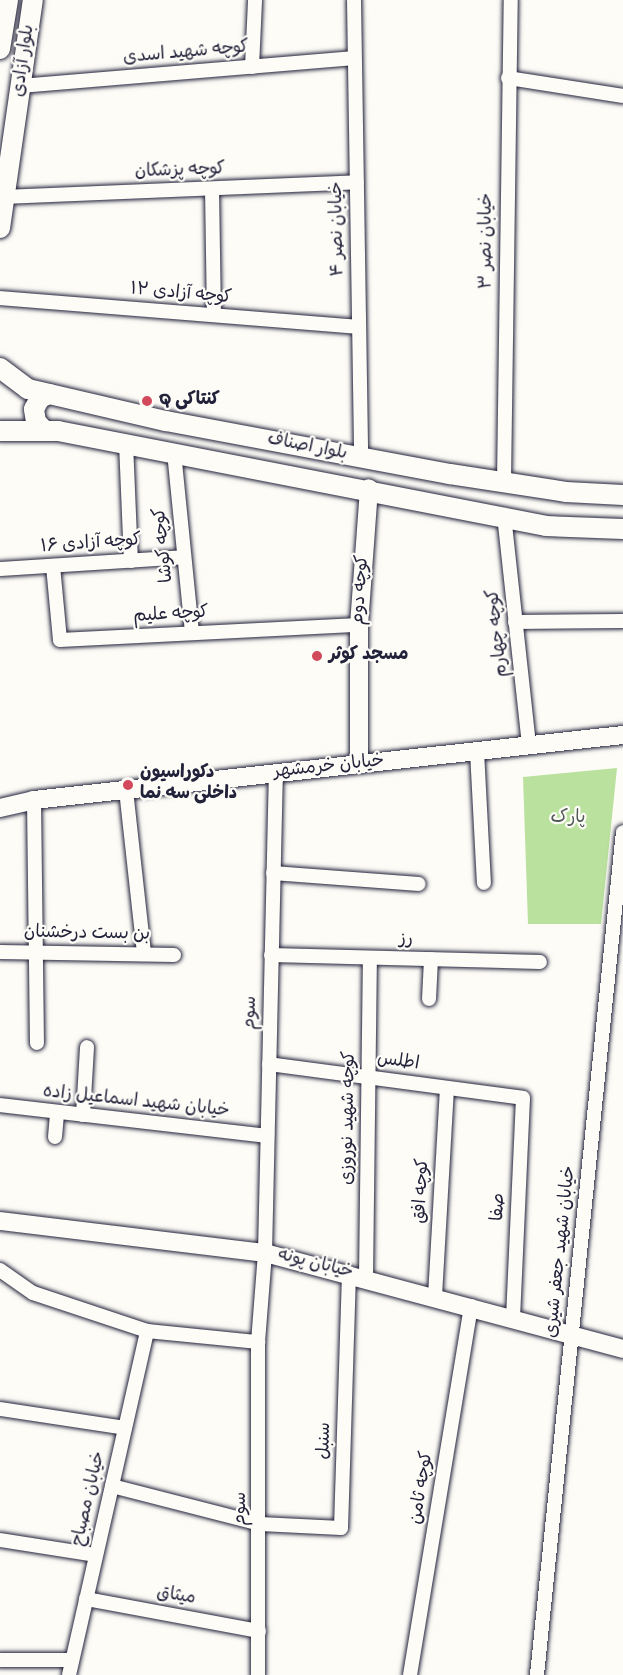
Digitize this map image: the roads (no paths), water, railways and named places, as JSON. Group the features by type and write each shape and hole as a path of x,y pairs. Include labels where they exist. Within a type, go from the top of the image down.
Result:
{"main road":[{"name":"بلوار آزادی","path":"0,49 8,0"},
{"name":"بلوار آزادی","path":"0,228 33,0"},
{"name":"بلوار اصناف","path":"0,368 28,389 361,458 504,482 623,495"},
{"path":"43,429 36,422 34,409 40,398 49,394"},
{"name":"بلوار اصناف","path":"0,430 43,429 126,443 369,488 546,525 623,529"}],"street":[{"path":"252,67 255,0"},
{"name":"خیابان نصر ۴","path":"354,0 361,458"},
{"name":"خیابان نصر ۳","path":"504,482 508,78 511,0"},
{"name":"کوچه شهید اسدی","path":"21,86 354,58"},
{"path":"508,78 623,96"},
{"name":"کوچه پزشکان","path":"4,197 357,183"},
{"path":"212,189 214,315"},
{"name":"کوچه آزادی ۱۲","path":"0,298 359,327"},
{"path":"126,443 131,561"},
{"name":"کوچه کوشا","path":"174,452 192,633"},
{"name":"کوچه دوم","path":"359,764 359,625 369,488"},
{"name":"کوچه چهارم","path":"504,515 529,747"},
{"name":"کوچه آزادی ۱۶","path":"0,569 184,557"},
{"name":"کوچه علیم","path":"53,566 60,640 359,625"},
{"path":"515,622 623,621"},
{"name":"خیابان خرمشهر","path":"0,808 34,800 623,735"},
{"path":"477,751 484,883"},
{"name":"سوم","path":"258,1675 260,1524 258,1342 265,1252 276,773"},
{"path":"126,790 144,954"},
{"name":"خیابان خرمشهر","path":"0,798 34,800"},
{"path":"34,800 37,1043"},
{"name":"خیابان شهید جعفر شیری","path":"537,1675 572,1333 618,929 623,832"},
{"path":"273,873 419,884"},
{"name":"بن بست درخشنان","path":"0,952 174,955"},
{"name":"رز","path":"272,955 540,962"},
{"name":"کوچه شهید نوروزی","path":"357,1276 368,1077 370,958"},
{"path":"429,999 431,959"},
{"path":"82,1114 87,1047"},
{"name":"اطلس","path":"269,1064 523,1098"},
{"name":"کوچه افق","path":"435,1296 447,1088"},
{"name":"صفا","path":"513,1317 523,1098"},
{"name":"خیابان شهید اسماعیل زاده","path":"0,1105 267,1136"},
{"path":"55,1137 57,1112"},
{"name":"خیابان پونه","path":"0,1221 265,1252 513,1317 623,1349"},
{"path":"0,1270 33,1293 147,1331 258,1342"},
{"name":"سنبل","path":"260,1524 341,1528 357,1276"},
{"name":"کوچه ثامن","path":"410,1675 471,1306"},
{"name":"خیابان مصباح","path":"69,1675 147,1331"},
{"path":"0,1409 125,1428"},
{"path":"112,1486 260,1524"},
{"path":"0,1540 96,1555"},
{"name":"میثاق","path":"86,1599 259,1631"},
{"path":"0,1660 72,1660"}],"place":[{"name":"Q کنتاکی","path":"147,401"},
{"name":"مسجد کوثر","path":"317,656"},
{"name":"دکوراسیون داخلی سه نما","path":"128,785"}],"park label":[{"name":"پارک","path":"568,819"}]}
